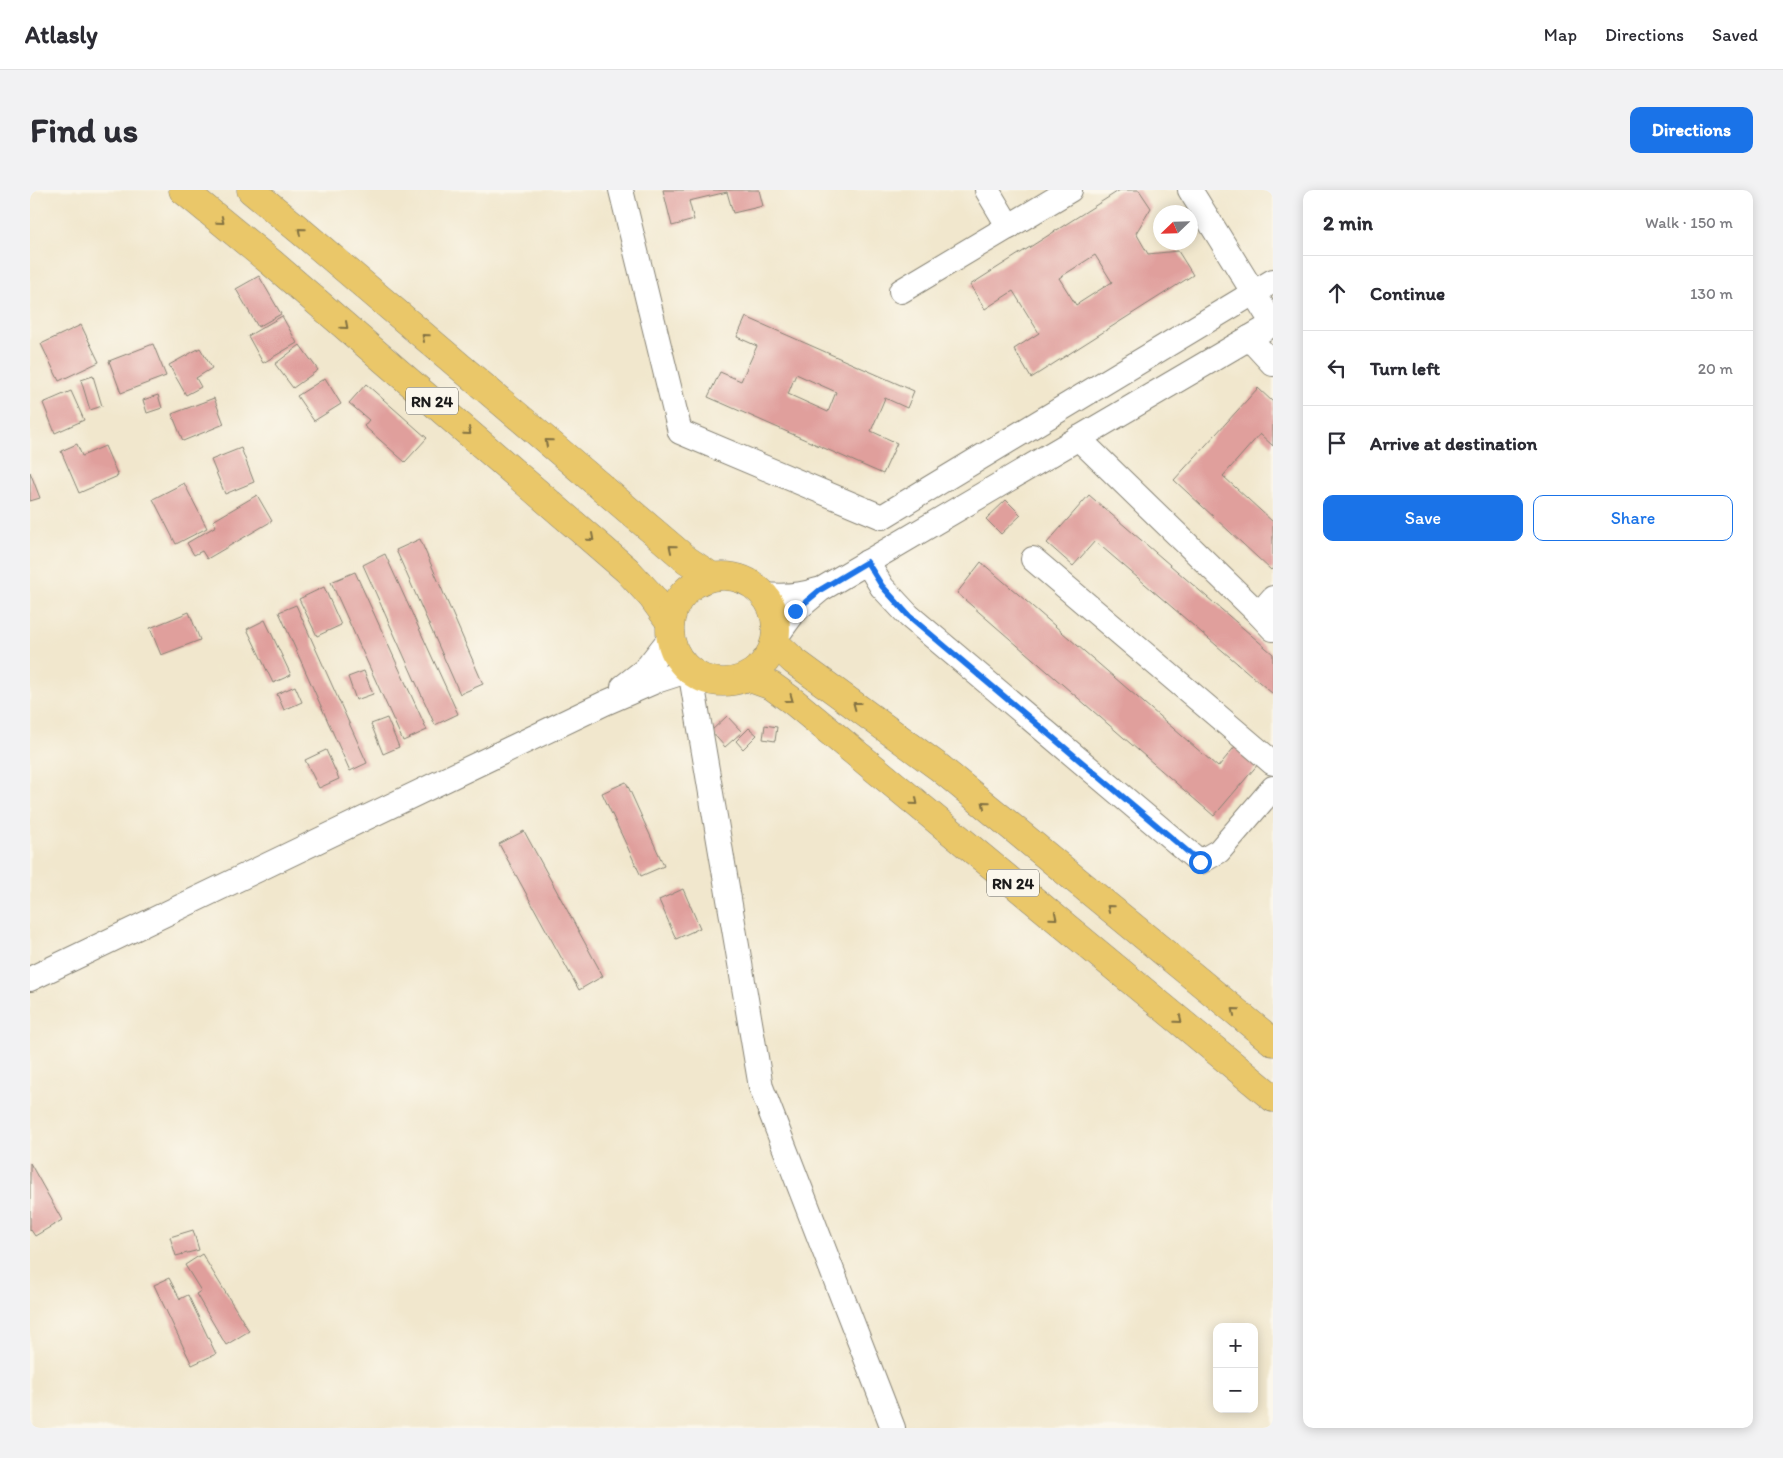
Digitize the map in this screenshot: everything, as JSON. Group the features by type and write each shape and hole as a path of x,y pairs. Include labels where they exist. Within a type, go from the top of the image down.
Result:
{"highway":[{"name":"RN 24","path":"183,190 280,270 627,570 652,597 670,630"},
{"name":"RN 24","path":"250,190 311,239 686,560 712,576"},
{"path":"726,575 741,578 754,584 765,595 775,614 776,640 769,657 747,677 732,682 717,682 702,678 690,670 680,660 674,649 670,630 675,607 684,593 701,580 712,576 726,575"},
{"name":"RN 24","path":"776,640 794,661 940,768 1273,1042"},
{"name":"RN 24","path":"747,677 772,686 794,702 1273,1098"}],"street":[{"path":"621,190 680,432 882,518 1264,287"},
{"path":"987,190 1008,226"},
{"path":"901,291 1070,190"},
{"path":"776,640 795,611 820,590 1273,324 1264,287 1190,190"},
{"path":"1248,338 1273,364"},
{"path":"1078,438 1268,614"},
{"path":"1033,559 1273,763"},
{"path":"867,562 882,586 909,616 1200,862 1218,852 1273,788"},
{"path":"765,595 783,597 802,595 820,590"},
{"path":"605,703 646,669 670,630"},
{"path":"30,978 605,703 656,681 690,670 761,1088 893,1428"}],"building":[{"path":"663,190 759,190 763,206 733,213 727,192 689,201 694,220 672,226"},
{"path":"1120,190 1139,190 1151,208 1136,233 1148,254 1178,251 1193,275 1031,378 1014,349 1039,333 1013,291 985,309 970,285","holes":["1095,255 1112,282 1076,305 1059,278"]},
{"path":"259,276 281,314 258,327 236,289"},
{"path":"282,316 297,343 263,363 248,336"},
{"path":"746,317 914,391 907,408 885,398 871,431 897,443 883,474 708,397 720,372 741,381 757,346 737,337","holes":["796,374 836,392 828,412 788,394"]},
{"path":"81,325 99,362 59,381 41,344"},
{"path":"153,344 166,376 121,393 109,361"},
{"path":"300,345 318,370 293,388 275,364"},
{"path":"200,348 212,368 196,378 201,387 186,395 169,365"},
{"path":"93,376 102,406 90,410 81,380"},
{"path":"325,378 341,404 314,421 297,396"},
{"path":"366,384 427,438 405,462 364,426 369,420 349,403"},
{"path":"1258,388 1273,402 1273,446 1260,434 1223,476 1273,522 1273,568 1271,570 1174,480"},
{"path":"71,391 84,420 55,433 43,403"},
{"path":"158,395 162,408 147,413 143,400"},
{"path":"214,398 224,424 183,441 172,414"},
{"path":"77,444 82,456 105,446 118,476 79,493 61,451"},
{"path":"241,448 254,482 225,494 211,460"},
{"path":"30,472 40,498 30,501"},
{"path":"184,483 207,528 176,544 153,499"},
{"path":"257,495 272,521 207,559 202,551 194,555 187,543 216,526 213,521"},
{"path":"1089,495 1273,654 1273,694 1095,541 1073,566 1047,543"},
{"path":"1006,500 1021,515 1001,534 986,519"},
{"path":"420,539 483,684 460,694 396,550"},
{"path":"385,554 458,714 435,725 363,565"},
{"path":"981,562 1218,767 1237,744 1259,763 1214,816 957,593"},
{"path":"355,572 427,730 403,741 331,582"},
{"path":"324,587 341,625 317,636 299,599"},
{"path":"296,605 367,763 350,771 279,612"},
{"path":"189,612 200,640 161,655 150,628"},
{"path":"265,620 291,675 273,683 247,629"},
{"path":"364,671 373,694 356,700 348,677"},
{"path":"295,686 302,702 284,710 277,694"},
{"path":"727,716 742,732 725,747 711,731"},
{"path":"387,718 399,747 383,754 371,724"},
{"path":"765,725 777,727 775,741 763,739"},
{"path":"749,728 757,735 743,749 736,741"},
{"path":"326,750 339,779 319,788 305,760"},
{"path":"626,782 664,866 641,876 602,793"},
{"path":"524,831 603,976 579,990 499,844"},
{"path":"683,889 700,928 676,939 659,900"},
{"path":"30,1163 62,1220 35,1236 30,1231"},
{"path":"193,1230 199,1250 176,1256 170,1237"},
{"path":"202,1254 249,1331 226,1345 196,1294 201,1291 185,1265"},
{"path":"169,1278 180,1299 188,1295 216,1354 192,1365 154,1285"}],"route":[{"path":"795,611 820,590 867,562 882,586 909,616 1200,862"}]}
